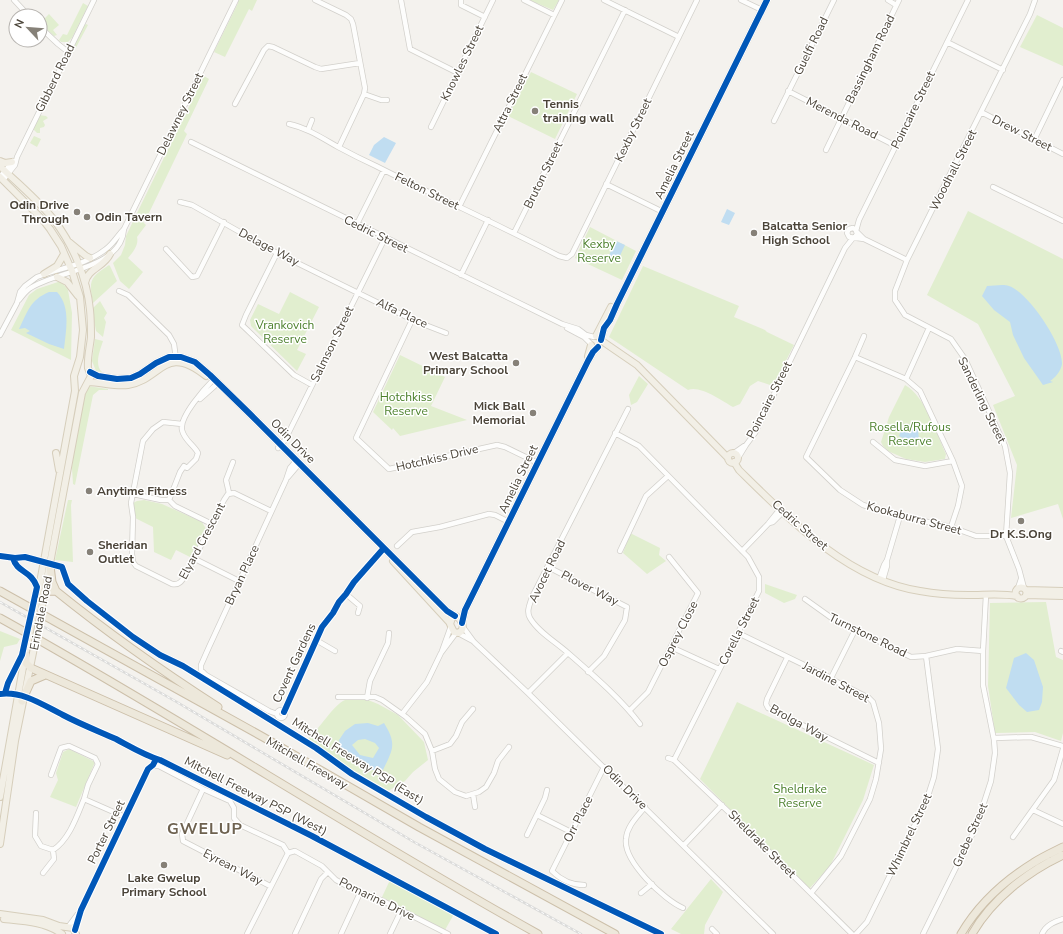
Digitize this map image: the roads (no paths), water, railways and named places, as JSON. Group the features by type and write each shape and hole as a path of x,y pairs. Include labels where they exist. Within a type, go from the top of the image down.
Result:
{"highway":[{"path":"50,566 52,582 56,592 102,628 174,679 263,737"},
{"name":"Mitchell Freeway","path":"0,591 263,737 426,830 615,934"},
{"path":"38,603 42,593 45,591 56,592"},
{"path":"0,618 252,766 407,860 538,934"},
{"path":"26,655 26,663 29,667 45,675 252,766"},
{"path":"22,701 31,681 45,675"},
{"path":"961,934 982,904 995,891 1033,863 1063,847"},
{"path":"966,925 968,928 972,928 1002,897 1027,875 1063,855"},
{"path":"972,934 986,913"}],"main road":[{"name":"Amelia Street","path":"456,616 507,521 593,352 760,9 763,0"},
{"name":"Amelia Street","path":"760,9 767,0"},
{"path":"0,161 5,163 12,162"},
{"name":"Erindale Road","path":"0,166 47,212 56,224 79,266 85,284 90,308 91,323 89,371 91,376 82,393 45,591"},
{"name":"Erindale Road","path":"0,844 22,701 34,648 38,603 75,391 74,376 80,357 83,330 80,297 71,269 57,240 43,220 1,178"},
{"path":"66,240 90,258"},
{"path":"44,274 57,266 64,254"},
{"path":"85,284 88,274 108,259 110,254"},
{"path":"57,276 67,282 80,297"},
{"path":"591,344 595,348 598,341"},
{"name":"Cedric Street","path":"598,341 633,362 712,441 734,457 747,476 781,510 813,538 872,577 882,578 889,584 929,592 955,594 985,595 1021,591 1063,591"},
{"name":"Amelia Street","path":"536,463 587,358 591,344"},
{"path":"76,370 82,368 98,376 117,379 131,378 163,359 176,359"},
{"path":"75,380 80,384 128,385 143,380 176,359"},
{"name":"Odin Drive","path":"176,359 195,368 215,382 383,549 448,612 456,616 463,625"},
{"path":"56,452 59,478"},
{"name":"Amelia Street","path":"463,625 465,610 507,521"},
{"name":"Odin Drive","path":"383,549 457,633"},
{"name":"Cedric Street","path":"1021,591 1063,596"},
{"name":"Erindale Road","path":"0,798 27,645 38,603"},
{"path":"451,625 452,618 456,616"},
{"path":"457,633 462,631 463,625"},
{"path":"1,914 43,920 59,926 68,927 76,932"},
{"path":"1,914 15,920 47,926 62,934 63,930 68,927"},
{"path":"0,922 15,920"}],"street":[{"path":"14,0 22,8"},
{"name":"Gibberd Road","path":"1,178 15,165 17,157 94,0"},
{"name":"Delawney Street","path":"79,266 107,248 124,228 236,0"},
{"path":"315,0 346,15 351,19 365,88 364,94 339,148"},
{"path":"401,0 410,49 458,73"},
{"path":"461,0 461,5 485,17"},
{"name":"Knowles Street","path":"431,126 493,0"},
{"path":"524,0 554,15"},
{"name":"Attra Street","path":"459,207 562,0"},
{"path":"604,0 679,37"},
{"name":"Kexby Street","path":"567,258 572,254 697,0"},
{"path":"741,0 760,9"},
{"name":"Guelfi Road","path":"774,121 834,0"},
{"path":"888,0 898,2"},
{"name":"Poincaire Street","path":"857,231 859,220 967,0"},
{"name":"Woodhall Street","path":"929,328 906,315 895,300 895,291 908,260 1003,70 1030,14 1035,0"},
{"name":"Bassingham Road","path":"826,150 898,2"},
{"name":"Bruton Street","path":"514,233 625,10"},
{"path":"48,34 68,52"},
{"path":"947,42 1003,70"},
{"path":"236,104 264,50 268,46 321,69 360,63"},
{"path":"1034,140 1063,80"},
{"name":"Merenda Road","path":"788,91 896,146"},
{"path":"364,94 381,100 387,100"},
{"name":"Drew Street","path":"981,112 1063,154"},
{"path":"308,130 312,120"},
{"name":"Felton Street","path":"289,124 308,130 339,148 559,256 567,258"},
{"name":"Cedric Street","path":"191,142 460,275 562,324 576,329 598,341"},
{"name":"Gibberd Road","path":"7,173 12,162 17,157"},
{"path":"357,224 384,170"},
{"path":"606,184 661,211"},
{"path":"993,187 1063,221"},
{"name":"Delage Way","path":"180,202 192,205 276,253 358,292"},
{"path":"460,275 488,220"},
{"name":"Poincaire Street","path":"851,228 859,220"},
{"path":"166,249 192,277 197,276 224,222"},
{"name":"Delawney Street","path":"79,266 99,262 110,254 116,248 124,235 124,228"},
{"path":"864,239 857,231 851,228 848,230 847,234 849,237 864,239 908,260"},
{"path":"854,238 857,235 857,231"},
{"name":"Poincaire Street","path":"845,248 847,234"},
{"name":"Salmson Street","path":"280,447 285,440 385,238"},
{"name":"Poincaire Street","path":"734,457 755,433 845,248 854,238"},
{"path":"276,253 242,325 294,375 312,385"},
{"path":"0,335 17,303 29,289 39,283 79,266"},
{"path":"17,303 20,292 37,277 44,274 71,269"},
{"path":"119,291 128,295 169,335 174,344 176,359"},
{"name":"Alfa Place","path":"358,292 412,320 446,333"},
{"name":"Hotchkiss Drive","path":"412,320 356,438 389,469 497,445 505,447 536,463"},
{"name":"Cedric Street","path":"562,324 584,337 591,344"},
{"path":"906,379 929,328"},
{"name":"Sanderling Street","path":"929,328 951,339 965,359 1005,446 1010,473 1006,536 1019,569 1021,591"},
{"name":"Kookaburra Street","path":"864,336 806,457 840,490 863,505 900,516 950,527 976,536 1006,536"},
{"path":"855,357 906,379 920,391 953,461 962,486 958,506 950,527"},
{"path":"169,500 182,469 184,466 187,468 196,459 198,453 184,437 182,430 183,418 195,402 215,382"},
{"name":"Avocet Road","path":"628,409 532,597 528,612 530,618 537,626 630,710 640,724"},
{"name":"Elyard Crescent","path":"182,424 163,422 153,429 143,441 131,503 133,518 132,554 133,562 136,566 175,585 182,580 229,493 234,493 271,511"},
{"name":"Corella Street","path":"616,433 639,446 748,557 759,577 759,591 674,760"},
{"path":"873,442 895,460 925,466 953,461"},
{"path":"229,493 226,480 233,462"},
{"name":"Bryan Place","path":"201,670 201,665 271,511 286,480 297,464"},
{"path":"620,551 646,496 668,476"},
{"path":"133,494 161,500 169,500 175,506 212,524"},
{"path":"742,551 768,524 773,522 781,510"},
{"path":"397,546 412,532 440,527 489,514 495,515 507,521"},
{"path":"882,578 900,516"},
{"name":"Covent Gardens","path":"201,670 206,675 260,706 277,714 280,711 284,712 322,627 338,602 383,549"},
{"name":"Osprey Close","path":"630,710 648,692 698,593 669,557"},
{"path":"195,558 239,581"},
{"name":"Plover Way","path":"548,568 627,607 624,620 604,656 588,672"},
{"path":"346,594 360,606 358,613"},
{"name":"Grebe Street","path":"923,934 978,822 991,781 995,753 994,738 983,685 985,595"},
{"name":"Turnstone Road","path":"805,599 830,617 911,657 926,656 957,649 983,651"},
{"path":"442,653 451,625"},
{"name":"Odin Drive","path":"463,625 474,642 684,845 773,934"},
{"path":"831,678 855,630"},
{"path":"367,698 370,681 388,643 389,633"},
{"path":"402,714 427,682 442,653 457,633"},
{"name":"Odin Drive","path":"457,633 474,642"},
{"name":"Jardine Street","path":"738,633 831,678 869,698 874,704 882,743 879,763 870,799 841,856 811,893"},
{"path":"316,640 335,651"},
{"path":"671,647 719,669"},
{"path":"528,693 568,653"},
{"name":"Whimbrel Street","path":"856,934 867,922 925,805 934,777 938,749 926,656"},
{"name":"Brolga Way","path":"788,658 767,699 766,704 768,708 879,763"},
{"path":"338,697 375,697 402,714 425,734 432,751 435,769 439,779 455,792 466,796 486,787 498,761 509,747"},
{"path":"432,751 450,744 462,722 473,709"},
{"path":"994,738 1030,736 1063,748 1054,780 1012,837"},
{"path":"51,775 61,748 69,746 95,758 98,764 72,826 59,846 53,850"},
{"name":"Sheldrake Street","path":"668,758 674,760 722,805 852,934"},
{"name":"Porter Street","path":"68,927 81,910 148,769 153,765 159,766 204,789"},
{"name":"Orr Place","path":"584,885 574,885 558,877 552,872 604,767"},
{"path":"204,789 230,801 234,808 234,818 240,825 283,845 288,853 247,934"},
{"name":"Eyrean Way","path":"204,789 182,834 183,842 270,886"},
{"path":"527,835 545,798 547,790"},
{"path":"473,794 475,808"},
{"path":"84,799 125,817"},
{"path":"684,845 722,805"},
{"path":"645,807 631,824 627,834 626,843 631,859 652,884 676,905 683,908"},
{"path":"1033,810 1063,824"},
{"path":"36,813 36,836 41,846 53,850"},
{"path":"537,815 571,832"},
{"path":"43,873 54,859 53,850"},
{"name":"Pomarine Drive","path":"288,853 295,852 322,866 327,873 336,880 360,893 381,900 444,933"},
{"path":"295,934 321,880 327,873"},
{"path":"641,894 652,884"},
{"path":"341,934 360,893"},
{"name":"Porter Street","path":"76,932 81,910"},
{"path":"390,934 401,911"},
{"path":"1042,934 1044,930 1052,923 1063,919"},
{"path":"712,929 717,934"}],"water":[{"path":"384,137 396,143 385,163 369,155 374,145"},
{"path":"727,209 735,213 729,225 721,222"},
{"path":"616,241 625,245 618,260 609,255"},
{"path":"1007,285 1017,290 1043,320 1051,332 1061,355 1062,364 1058,374 1050,381 1053,382 1043,385 1024,358 1013,335 1010,322 994,310 982,296 987,286"},
{"path":"49,292 57,292 66,312 64,349 49,344 26,333 30,331 25,328 19,329 27,311 34,302"},
{"path":"911,424 918,429 919,440 909,441 899,436 903,427"},
{"path":"1026,653 1034,660 1043,687 1042,702 1039,710 1027,712 1019,705 1006,688 1014,658"},
{"path":"368,723 378,726 384,723 391,736 392,746 383,770 369,770 341,754 339,740 345,731 355,724","holes":["365,739 375,743 379,748 373,758 360,755 352,745 358,740"]}],"railway":[{"path":"0,602 175,701 414,842 581,934"}],"place":[{"name":"Tennis training wall","path":"535,111"},
{"name":"Odin Drive Through","path":"77,212"},
{"name":"Odin Tavern","path":"87,217"},
{"name":"Balcatta Senior High School","path":"754,233"},
{"name":"West Balcatta Primary School","path":"516,363"},
{"name":"Mick Ball Memorial","path":"533,413"},
{"name":"Anytime Fitness","path":"89,491"},
{"name":"Dr K.S.Ong","path":"1021,521"},
{"name":"Sheridan Outlet","path":"90,552"},
{"name":"Lake Gwelup Primary School","path":"164,865"}],"district":[{"name":"GWELUP","path":"205,828"}],"park label":[{"name":"Kexby Reserve","path":"599,251"},
{"name":"Vrankovich Reserve","path":"285,332"},
{"name":"Hotchkiss Reserve","path":"406,404"},
{"name":"Rosella/Rufous Reserve","path":"910,434"},
{"name":"Sheldrake Reserve","path":"800,796"}]}
